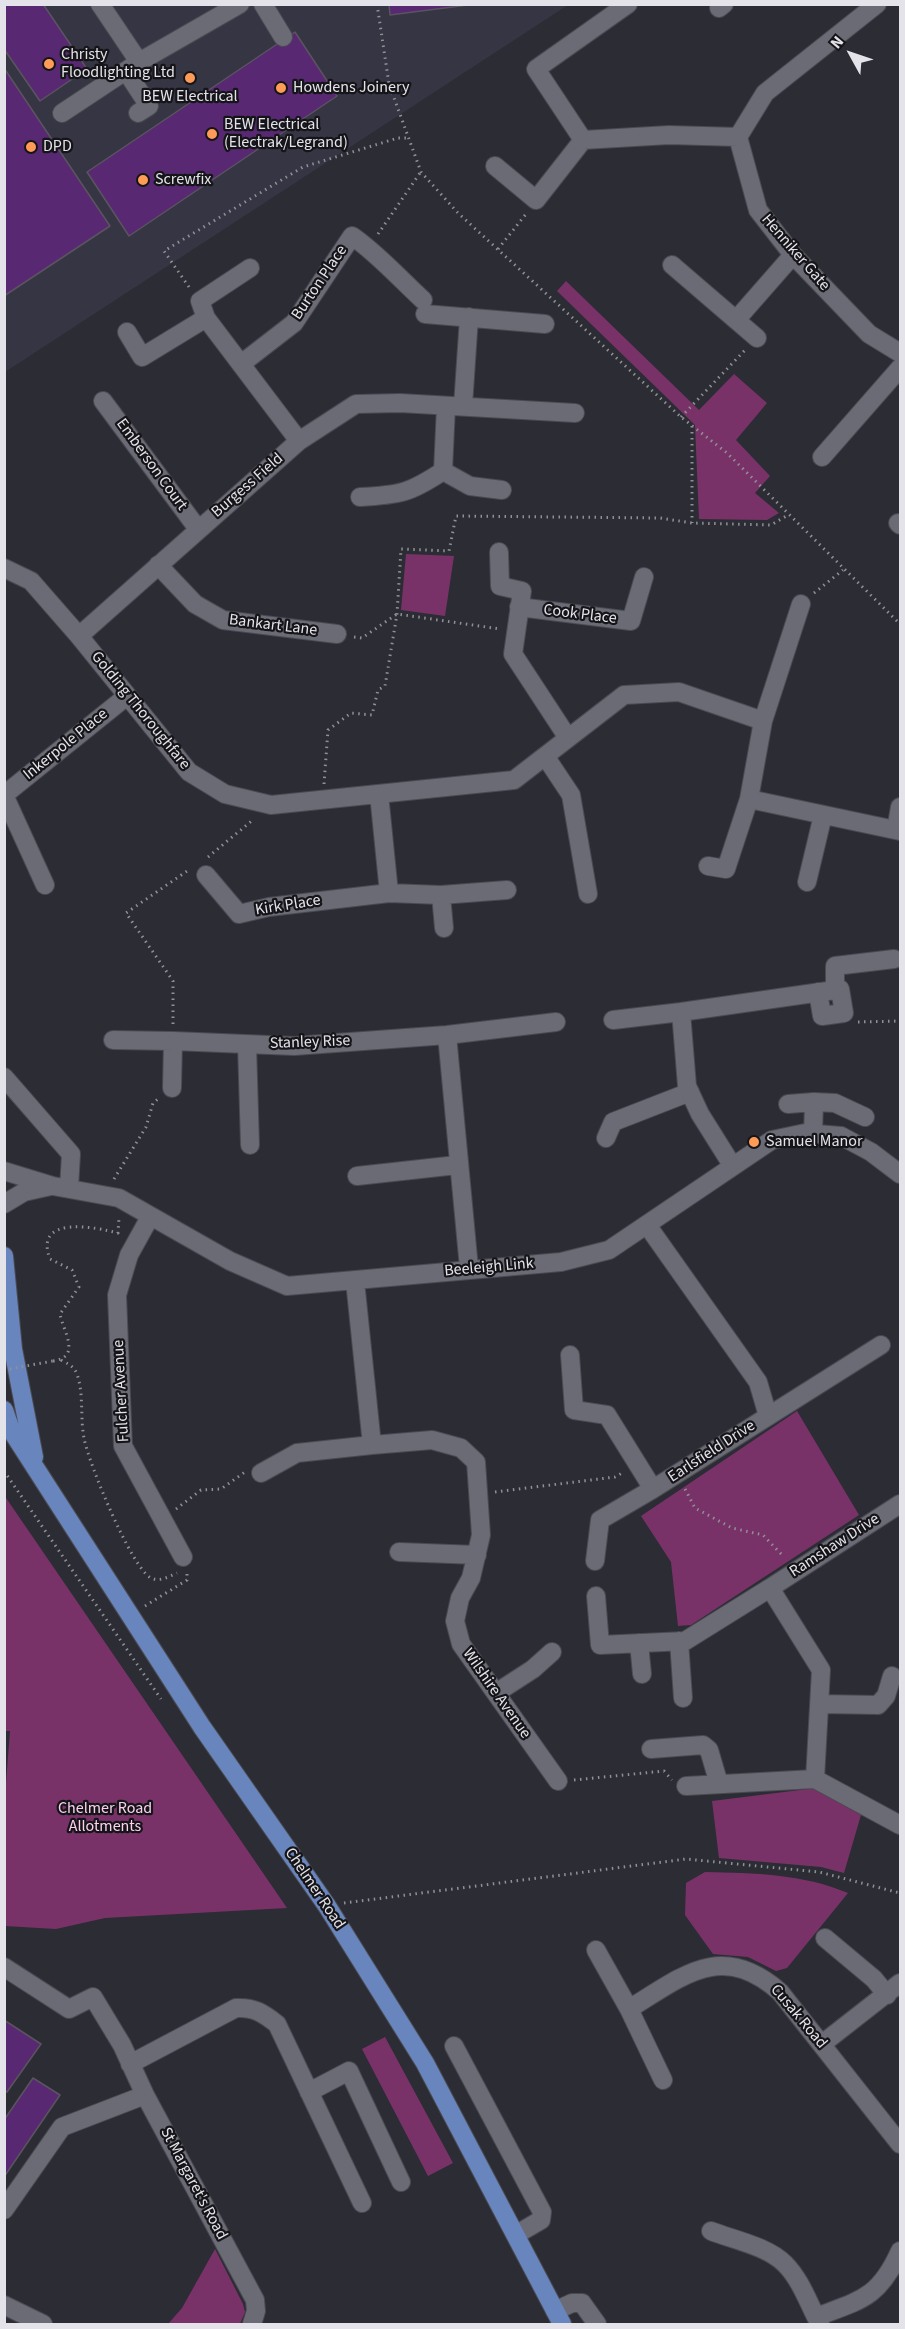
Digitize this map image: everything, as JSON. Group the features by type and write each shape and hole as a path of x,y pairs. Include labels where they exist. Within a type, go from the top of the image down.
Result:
{"main road":[{"name":"Chelmer Road","path":"4,1256 13,1349 37,1470"},
{"name":"Chelmer Road","path":"4,1410 11,1430 120,1602 202,1727 327,1906 425,2063 517,2234 558,2318"}],"street":[{"path":"100,4 133,67 149,106 138,113"},
{"path":"62,113 133,67 173,54 214,27 240,4"},
{"path":"263,4 283,37"},
{"path":"583,140 536,69 628,4"},
{"path":"495,166 536,200 583,140 669,135 738,137 765,93 876,5"},
{"name":"Henniker Gate","path":"738,137 758,210 793,255 869,334 900,353"},
{"name":"Burton Place","path":"242,364 294,323 352,237 369,248"},
{"path":"369,248 424,307 469,317 545,324"},
{"path":"736,320 793,255"},
{"path":"672,265 757,338"},
{"path":"127,332 142,357 203,310 250,268"},
{"path":"203,310 299,441"},
{"path":"360,497 396,495 415,489 443,471 469,317"},
{"path":"822,457 900,368"},
{"name":"Emberson Court","path":"104,401 198,530"},
{"name":"Burgess Field","path":"79,636 299,441 356,404 454,406 575,413"},
{"path":"443,471 470,486 502,490"},
{"name":"Cook Place","path":"499,552 500,586 522,591 513,654 568,738"},
{"name":"Bankart Lane","path":"158,565 195,604 223,620 337,634"},
{"name":"Golding Thoroughfare","path":"4,568 31,581 79,636 189,772 225,794 271,805 514,780 624,695 679,692 763,721"},
{"name":"Cook Place","path":"519,607 631,621 644,577"},
{"path":"708,866 726,869 749,799 763,721 801,604"},
{"name":"Inkerpole Place","path":"45,885 4,795 127,696"},
{"path":"545,756 571,795 588,894"},
{"path":"379,794 389,893"},
{"path":"749,799 898,830 900,807"},
{"path":"807,882 823,815"},
{"name":"Kirk Place","path":"201,867 239,914 269,907 389,893 441,895 507,890"},
{"path":"441,895 444,928"},
{"path":"844,1013 822,1016 835,966 894,959"},
{"path":"612,1020 827,991"},
{"path":"681,1012 690,1092 732,1165"},
{"name":"Stanley Rise","path":"113,1040 303,1045 447,1035 556,1022"},
{"path":"447,1035 457,1165 469,1268"},
{"path":"172,1041 172,1088"},
{"path":"247,1045 249,1145"},
{"path":"4,1077 71,1154 61,1187"},
{"path":"606,1138 613,1122 690,1092"},
{"path":"813,1134 814,1102"},
{"path":"788,1104 835,1103 865,1117"},
{"name":"Beeleigh Link","path":"4,1171 61,1187 119,1197 150,1217 230,1261 286,1286 469,1268 561,1262 609,1250 772,1140 813,1134 841,1136 897,1166"},
{"path":"357,1176 457,1165"},
{"name":"Beeleigh Link","path":"4,1204 24,1192 61,1187"},
{"name":"Fulcher Avenue","path":"150,1217 129,1255 117,1295 123,1446 183,1557"},
{"name":"Earlsfield Drive","path":"647,1225 758,1382 768,1416"},
{"path":"355,1281 372,1445"},
{"name":"Earlsfield Drive","path":"570,1355 574,1410 607,1415 653,1489 881,1345"},
{"name":"Wilshire Avenue","path":"261,1473 297,1453 432,1440 461,1448 476,1462 482,1535 471,1578 460,1598 455,1621 461,1644 558,1781"},
{"path":"595,1561 600,1520 653,1489"},
{"name":"Ramshaw Drive","path":"682,1641 770,1588 900,1504"},
{"path":"399,1552 477,1555"},
{"path":"770,1588 821,1670 815,1779"},
{"path":"596,1596 600,1645 682,1641 683,1698"},
{"path":"639,1643 642,1674"},
{"path":"496,1694 533,1669 552,1652"},
{"path":"820,1704 878,1705 886,1696 892,1676"},
{"path":"651,1749 704,1745 709,1750 719,1784"},
{"path":"686,1786 815,1779 900,1825"},
{"path":"822,2044 893,1989 874,1979 825,1938"},
{"path":"596,1950 629,2009 663,2080"},
{"name":"St Margaret's Road","path":"5,1966 69,2009 93,1997 122,2045 145,2095 255,2300 256,2311 252,2325"},
{"name":"Cusak Road","path":"629,2009 704,1966 734,1966 765,1979 780,1992 900,2144"},
{"path":"130,2064 236,2008 250,2007 277,2024 362,2203"},
{"path":"454,2046 542,2212 541,2220 517,2234"},
{"path":"309,2092 349,2071 401,2182"},
{"path":"4,2210 62,2127 145,2095"},
{"path":"711,2231 767,2252 784,2263 797,2279 818,2321 858,2301 881,2286 899,2257"},
{"path":"558,2318 572,2303 582,2303 590,2310 597,2325"},
{"path":"4,2305 43,2325"}],"path":[{"path":"377,4 389,84 421,172 498,249 681,417 727,453 900,624"},
{"path":"203,310 164,251 303,167 398,138 409,138"},
{"path":"369,248 421,172"},
{"path":"498,249 536,200"},
{"path":"681,417 757,338"},
{"path":"692,426 692,523"},
{"path":"323,800 328,730 351,713 372,715 378,690 385,686 397,614 401,549 449,550 456,516 660,518 692,523 771,525 788,514"},
{"path":"801,604 843,570"},
{"path":"337,634 362,638 397,614 516,632"},
{"path":"172,1041 173,981 126,913 201,867 271,805"},
{"path":"844,1013 859,1022 900,1021"},
{"path":"117,1188 114,1179 146,1127 153,1103 172,1088"},
{"path":"61,1360 68,1352 70,1343 60,1314 65,1305 75,1297 79,1287 72,1269 50,1259 46,1250 49,1239 61,1227 72,1226 118,1233"},
{"path":"4,1370 61,1360 74,1367 78,1377 84,1440 94,1473 138,1565 150,1577 158,1580 185,1569 187,1580 141,1608 127,1598 120,1602"},
{"path":"478,1494 615,1477 638,1465"},
{"path":"4,1471 167,1708"},
{"path":"162,1519 201,1490 221,1489 247,1471 261,1473"},
{"path":"676,1474 695,1508 732,1528 763,1535 786,1559 800,1569"},
{"path":"558,1781 664,1772 674,1782 686,1786"},
{"path":"327,1906 686,1859 819,1872 900,1893"}],"shaded area":[{"path":"5,5 568,5 5,372"}],"green space":[{"path":"566,281 699,410 734,374 767,403 736,440 770,476 755,493 779,513 767,520 699,519 695,425 557,291"},
{"path":"406,554 454,556 445,616 401,610"},
{"path":"797,1411 859,1515 691,1625 678,1626 671,1562 641,1516"},
{"name":"Chelmer Road Allotments","path":"4,1495 287,1908 105,1918 56,1929 5,1926 4,1809 10,1731 4,1731"},
{"path":"816,1788 861,1815 844,1873 821,1867 719,1858 712,1801"},
{"path":"705,1872 796,1878 848,1893 787,1968 776,1971 748,1957 713,1954 685,1915 686,1883"},
{"path":"385,2037 453,2163 428,2176 362,2049"},
{"path":"215,2249 243,2304 245,2312 240,2324 168,2324 182,2308"}],"building":[{"path":"4,4 43,4 87,69 40,101 4,49"},
{"path":"389,4 476,4 390,15"},
{"path":"295,32 337,96 129,236 87,172"},
{"name":"DPD","path":"4,68 110,226 4,296"},
{"path":"4,2020 41,2044 7,2092 4,2091"},
{"path":"33,2078 60,2095 4,2177 4,2120"}],"place":[{"name":"Christy Floodlighting Ltd","path":"49,64"},
{"name":"BEW Electrical","path":"190,78"},
{"name":"Howdens Joinery","path":"281,88"},
{"name":"BEW Electrical (Electrak/Legrand)","path":"212,134"},
{"name":"DPD","path":"31,147"},
{"name":"Screwfix","path":"143,180"},
{"name":"Samuel Manor","path":"754,1142"}]}
